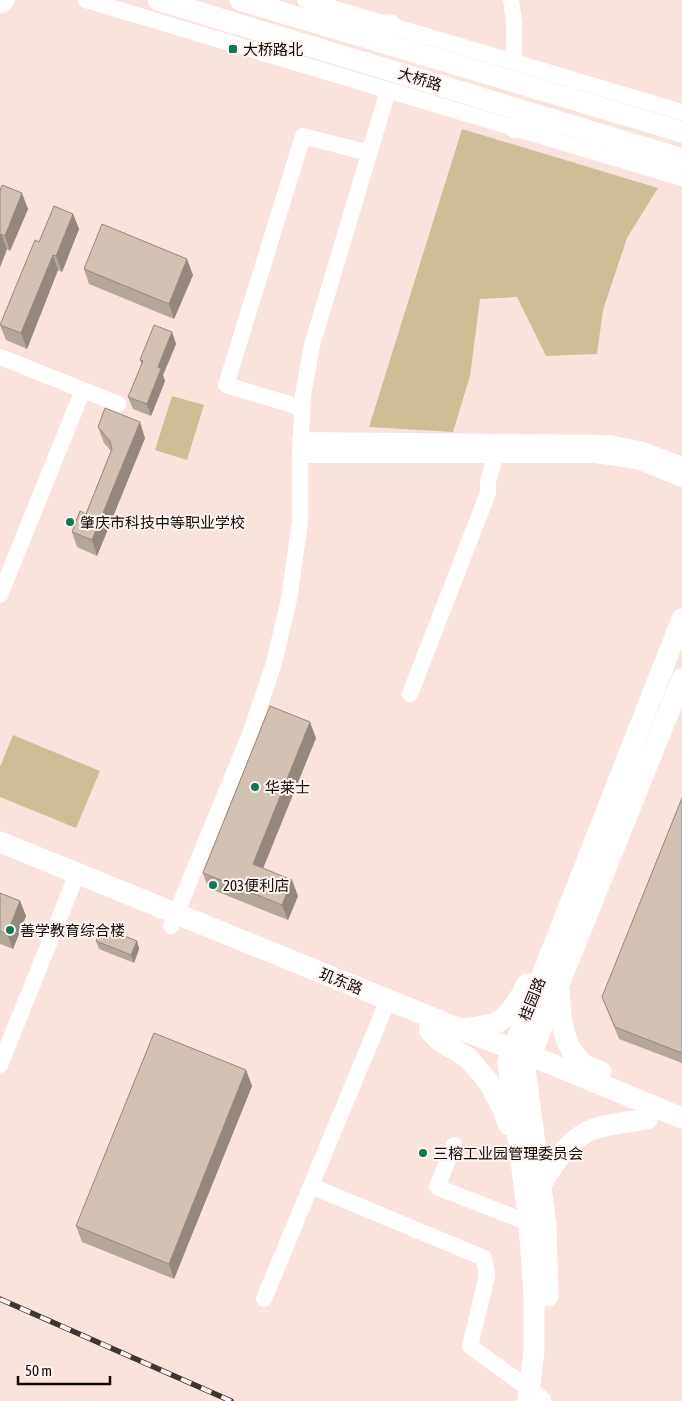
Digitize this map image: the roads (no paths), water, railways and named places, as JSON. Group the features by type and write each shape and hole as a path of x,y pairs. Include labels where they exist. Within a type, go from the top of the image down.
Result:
{"main road":[{"path":"0,3 4,0"},
{"name":"大桥路","path":"141,0 165,2 682,159"},
{"name":"大桥路","path":"240,0 316,22 681,114"},
{"path":"316,22 391,25"},
{"path":"515,128 572,126"},
{"name":"桂园路","path":"536,1398 534,1294 538,1224 520,1154 519,1059 554,942 682,619"},
{"name":"桂园路","path":"519,1059 559,985 682,679"},
{"name":"玑东路","path":"0,842 75,880 385,1006 460,1029 519,1059"},
{"name":"玑东路","path":"0,857 75,880"},
{"path":"460,1029 499,1021 518,1002 530,978 554,942"},
{"path":"541,1185 564,1150 578,1138 596,1128 646,1111 621,1084 581,1063 568,1045 562,1024 559,985"},
{"name":"玑东路","path":"385,1006 429,1030 519,1059 646,1111 682,1132"},
{"path":"429,1030 441,1042 467,1057 488,1081 503,1109 520,1154"},
{"path":"519,1059 541,1185 538,1224"},
{"name":"玑东路","path":"646,1111 682,1118"}],"street":[{"path":"86,0 682,178"},
{"path":"305,0 681,114"},
{"path":"511,0 514,24 514,62"},
{"path":"174,920 250,734 274,663 289,599 300,522 302,408 312,345 388,90"},
{"path":"302,408 226,385 303,136 369,153"},
{"path":"0,357 118,404"},
{"path":"0,595 7,557 83,390"},
{"path":"300,448 602,443 640,449 682,465"},
{"path":"300,448 496,455 610,456 638,461 682,479"},
{"path":"410,694 488,493 488,480 496,455"},
{"path":"0,1065 75,880"},
{"path":"264,1299 385,1006"},
{"path":"454,1145 437,1187 538,1224"},
{"path":"310,1186 484,1258 487,1276 470,1346 536,1398"}],"railway":[{"path":"0,1299 231,1401"}],"place":[{"name":"大桥路北","path":"233,49"},
{"name":"肇庆市科技中等职业学校","path":"70,522"},
{"name":"华莱士","path":"255,787"},
{"name":"203便利店","path":"213,885"},
{"name":"善学教育综合楼","path":"10,930"},
{"name":"三榕工业园管理委员会","path":"423,1153"}]}
